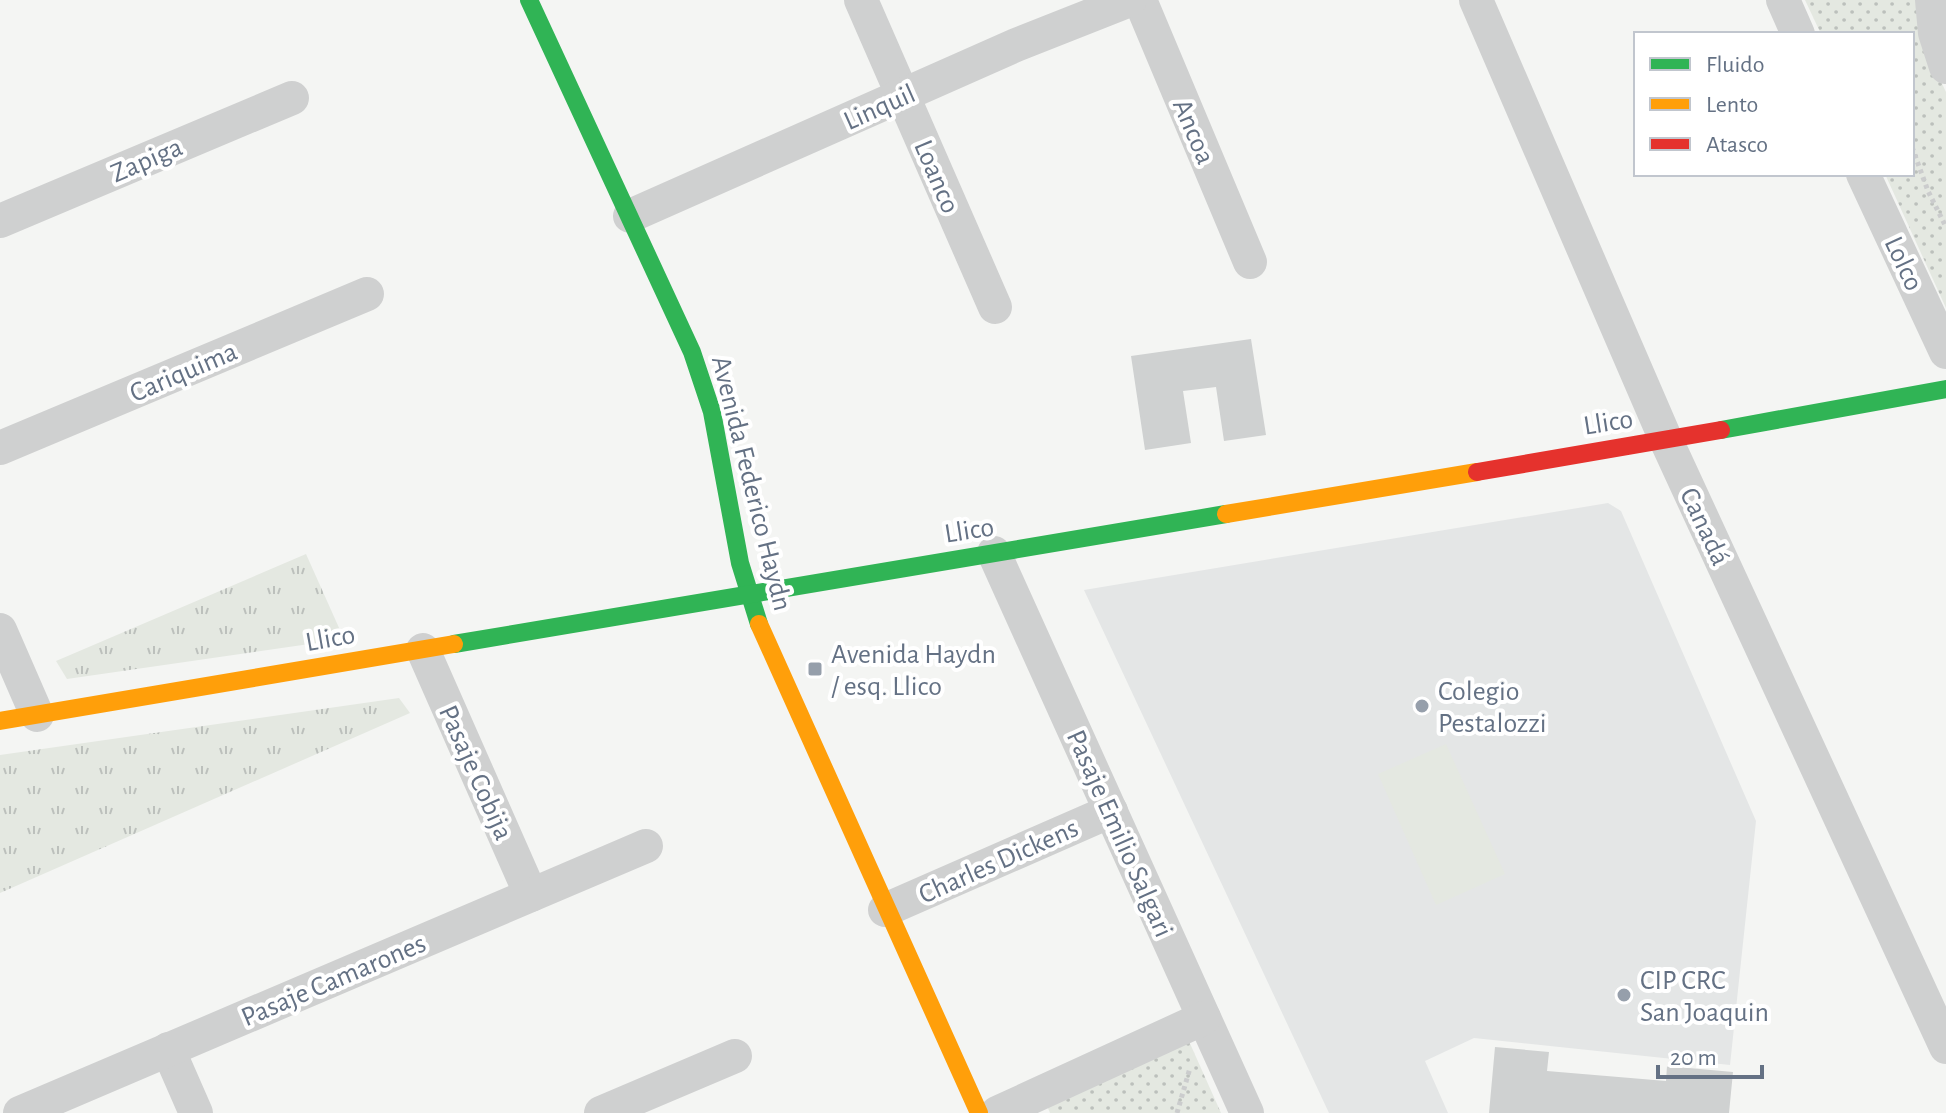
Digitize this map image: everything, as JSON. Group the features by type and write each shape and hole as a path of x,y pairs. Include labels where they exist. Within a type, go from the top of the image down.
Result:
{"street":[{"name":"Avenida Federico Haydn","path":"529,0 680,323 703,381 749,594 775,664 979,1113"},
{"name":"Loanco","path":"861,0 995,307"},
{"name":"Linquil","path":"630,216 1016,45 1130,0"},
{"name":"Ancoa","path":"1140,0 1250,262"},
{"name":"Canadá","path":"1476,0 1666,440 1946,1047"},
{"path":"1783,0 1797,32"},
{"path":"1938,22 1946,67"},
{"name":"Zapiga","path":"0,221 292,98"},
{"name":"Lolco","path":"1864,176 1946,352"},
{"name":"Cariquima","path":"0,448 367,294"},
{"name":"Llico","path":"0,721 1666,440 1946,389"},
{"name":"Pasaje Emilio Salgari","path":"994,553 1247,1113"},
{"path":"0,630 37,715"},
{"name":"Pasaje Cobija","path":"423,650 531,895"},
{"name":"Charles Dickens","path":"885,910 1111,811"},
{"name":"Pasaje Camarones","path":"20,1113 646,846"},
{"path":"997,1113 1204,1018"},
{"path":"168,1049 196,1113"},
{"path":"601,1113 735,1056"}],"path":[{"path":"1914,152 1946,227"}],"shaded area":[{"name":"Colegio Pestalozzi","path":"1608,503 1621,511 1756,821 1730,1065 1474,1038 1425,1061 1448,1113 1329,1113 1084,590"}],"green space":[{"path":"1805,0 1916,0 1920,38 1946,92 1946,308 1886,176 1914,176 1914,32 1820,32"},
{"path":"306,554 344,639 67,679 56,661"},
{"path":"399,698 410,713 0,893 0,755"},
{"path":"1446,744 1505,874 1436,905 1378,774"},
{"path":"1188,1039 1221,1113 1050,1113 1045,1101"}],"building":[{"path":"1251,339 1266,435 1224,441 1216,387 1183,391 1191,443 1145,450 1131,356"},
{"path":"1495,1047 1549,1052 1547,1071 1666,1081 1667,1066 1733,1072 1729,1113 1489,1113"}],"traffic: fast":[{"path":"529,0 692,352 712,412 740,563 759,624"},
{"path":"1721,430 1946,389"},
{"path":"454,644 1226,514"}],"traffic: slow":[{"path":"1226,514 1477,472"},
{"path":"759,624 979,1113"},
{"path":"0,721 454,644"}],"traffic: jam":[{"path":"1477,472 1721,430"}],"place":[{"name":"Avenida Haydn / esq. Llico","path":"815,669"},
{"name":"Colegio Pestalozzi","path":"1422,706"},
{"name":"CIP CRC San Joaquin","path":"1624,995"}]}
